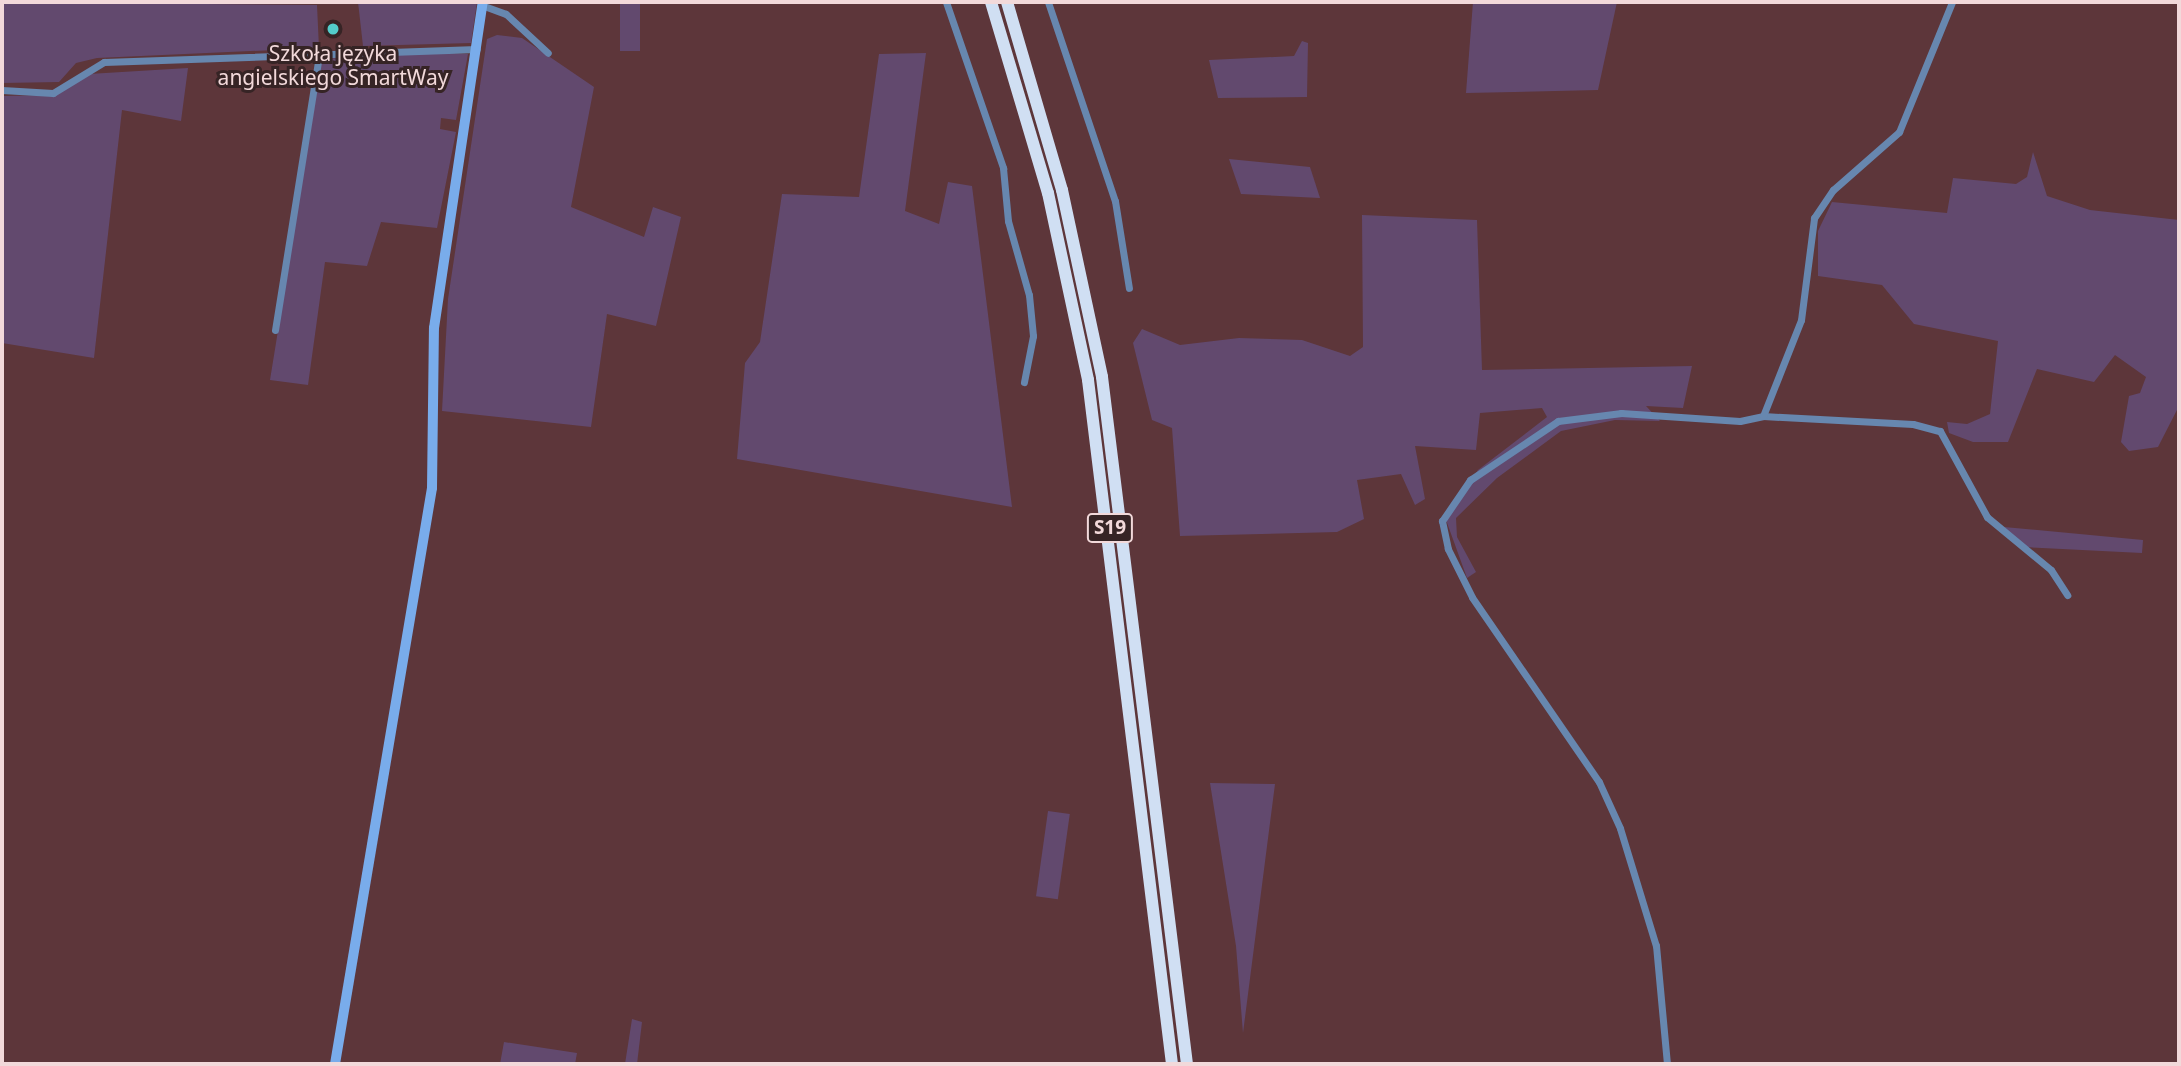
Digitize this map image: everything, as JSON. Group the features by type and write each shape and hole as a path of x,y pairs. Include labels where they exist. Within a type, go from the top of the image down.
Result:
{"highway":[{"name":"S19","path":"991,2 1045,184 1088,380 1172,1064"},
{"name":"S19","path":"1007,2 1062,190 1102,377 1187,1064"}],"street":[{"path":"946,2 1003,168 1008,221 1029,295 1033,336 1024,382"},
{"path":"1048,2 1115,201 1129,288"},
{"path":"1763,415 1801,320 1814,218 1833,190 1899,132 1952,2"},
{"path":"335,1064 432,488 434,328 484,4 506,14 548,53"},
{"path":"2,90 53,93 104,62 477,49"},
{"path":"275,330 319,55"},
{"path":"1667,1064 1656,946 1620,828 1599,782 1472,597 1448,549 1442,522 1470,480 1558,421 1621,413 1740,421 1763,415 1913,424 1940,431 1987,517 2051,570 2067,595"}],"shaded area":[{"path":"2,2 317,5 319,48 97,58 76,63 59,82 2,83"},
{"path":"358,2 477,2 471,43 363,46"},
{"path":"620,2 640,2 640,51 620,51"},
{"path":"1473,2 1617,2 1598,90 1466,93"},
{"path":"497,35 522,38 594,87 571,207 644,237 653,207 681,217 656,326 607,314 591,427 442,411 448,299 487,39"},
{"path":"1302,41 1308,43 1307,97 1218,98 1209,60 1294,56"},
{"path":"926,53 905,211 939,224 948,182 972,186 1012,507 737,459 745,363 760,342 782,194 859,197 879,54"},
{"path":"468,54 456,120 441,118 440,129 456,132 437,228 381,222 367,266 325,262 308,385 270,380 322,59"},
{"path":"188,68 181,121 122,110 94,358 2,343 2,96 55,95 89,74"},
{"path":"2033,152 2047,196 2090,210 2179,220 2179,406 2158,447 2129,451 2121,442 2129,396 2140,393 2146,377 2115,355 2094,382 2037,369 2008,442 1973,442 1949,433 1947,422 1967,424 1990,414 1998,341 1914,324 1882,285 1818,276 1818,231 1832,202 1947,213 1953,178 2016,184 2027,177"},
{"path":"1229,159 1310,167 1320,198 1241,194"},
{"path":"1362,215 1477,220 1482,370 1692,366 1683,408 1646,406 1660,421 1615,420 1561,431 1497,478 1456,518 1457,537 1476,572 1467,578 1446,520 1478,470 1547,417 1542,408 1480,413 1476,450 1415,446 1425,499 1415,505 1401,474 1357,480 1364,519 1337,532 1180,536 1172,428 1152,420 1133,343 1142,329 1180,345 1239,338 1302,340 1350,356 1363,347"},
{"path":"2004,527 2143,540 2142,553 2024,547"},
{"path":"1210,783 1275,784 1243,1033 1236,946"},
{"path":"1048,811 1070,814 1058,899 1036,896"},
{"path":"632,1019 642,1022 637,1064 625,1064"},
{"path":"504,1042 577,1053 575,1064 500,1064"}],"place":[{"name":"Szkoła języka angielskiego SmartWay","path":"333,29"}]}
